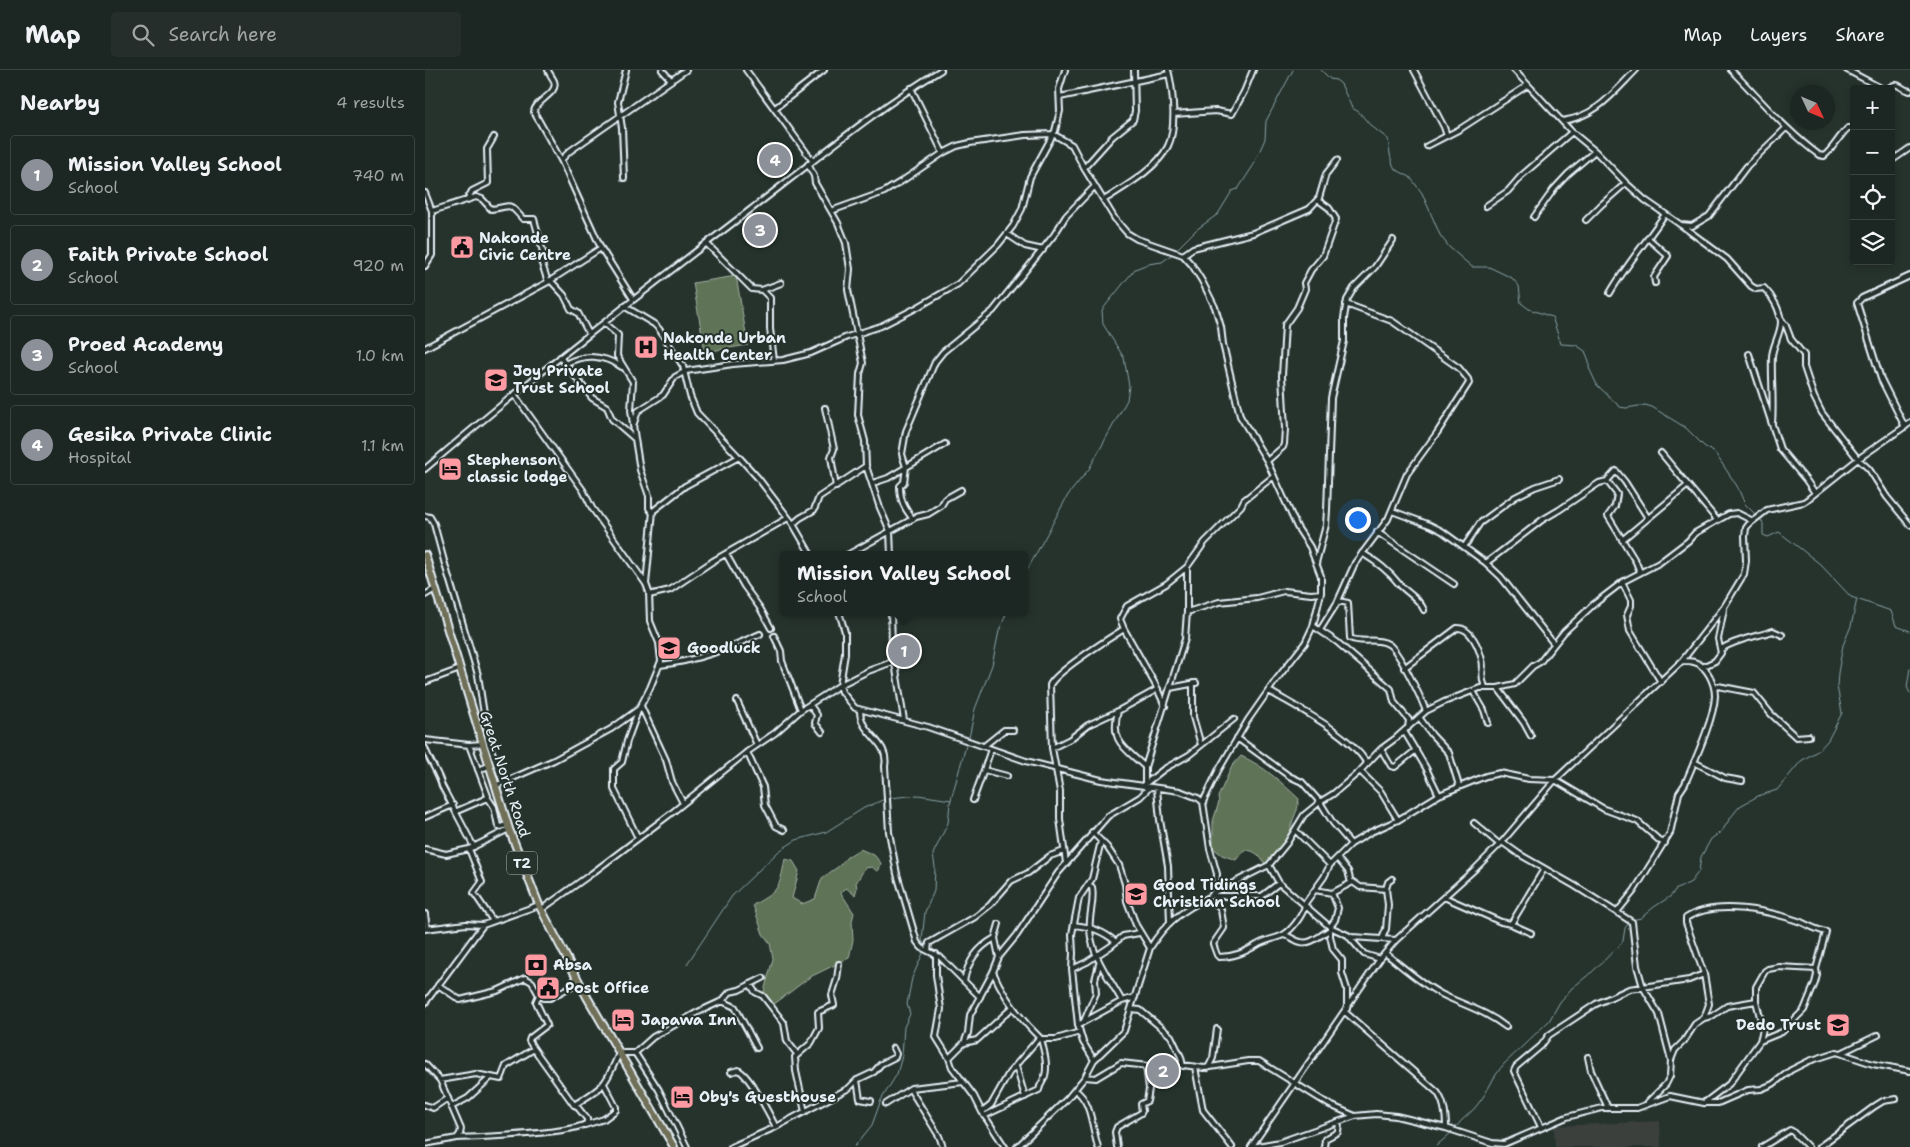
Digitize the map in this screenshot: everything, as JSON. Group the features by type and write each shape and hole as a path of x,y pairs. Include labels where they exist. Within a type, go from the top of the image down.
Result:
{"highway":[{"name":"Great North Road","path":"425,555 495,786 498,806 541,907 579,982 671,1146"}],"street":[{"path":"548,70 555,82 554,88 535,107 534,112 561,160 601,248 633,299"},
{"path":"624,178 622,128 618,102 626,70"},
{"path":"662,70 671,80"},
{"path":"561,160 570,151 686,70"},
{"path":"746,70 812,160"},
{"path":"775,108 824,70"},
{"path":"425,469 560,357 812,160 911,88 941,70"},
{"path":"633,426 639,411 663,395 675,377 686,371 774,360 811,353 856,334 881,326 918,308 958,284 974,270 1007,234 1022,209 1030,177 1053,134 1060,111 1059,89 1065,70"},
{"path":"1084,168 1112,137 1133,120 1135,111 1134,70"},
{"path":"1174,114 1216,111 1232,114 1245,92 1253,70"},
{"path":"1414,70 1447,136"},
{"path":"1514,70 1561,121 1626,183 1727,259 1751,286 1757,289 1764,288 1771,295 1781,323 1773,354 1771,384 1774,399 1772,422"},
{"path":"1561,121 1573,120 1590,114 1636,70"},
{"path":"1731,70 1786,128 1819,155 1824,156 1837,138 1850,128"},
{"path":"1847,70 1875,85"},
{"path":"1060,97 1169,72 1174,114 1167,148 1141,176 1104,200"},
{"path":"1891,85 1897,84 1910,91"},
{"path":"1427,146 1447,136 1528,85"},
{"path":"911,88 943,152"},
{"path":"1681,225 1691,226 1709,216 1747,166 1786,128"},
{"path":"1486,206 1508,191 1521,176 1572,132"},
{"path":"831,212 884,192 902,182 943,152 957,146 1025,135 1053,134 1072,145 1115,219 1132,237 1183,255 1192,265 1215,307 1223,333 1223,344 1240,416 1267,461 1297,527 1310,547 1321,576 1321,592 1313,626 1305,643 1276,680 1237,738 1203,802 1210,849 1217,874 1214,894 1221,910 1224,928 1213,944 1219,957 1245,952 1258,944 1283,934 1301,915 1304,906 1330,865 1351,844 1439,795 1476,779 1500,773 1529,779 1555,780 1604,809 1637,821 1660,841 1665,843"},
{"path":"467,200 472,191 488,183 487,149 494,137"},
{"path":"1895,159 1910,148"},
{"path":"1534,217 1554,189 1568,174 1595,152"},
{"path":"1183,255 1193,248 1253,233 1309,209 1318,200 1326,174 1337,160"},
{"path":"809,164 815,183 846,243 850,269 847,290 863,363 860,374 858,415 865,440 866,466 890,531 891,551"},
{"path":"1586,220 1626,183"},
{"path":"913,518 900,499 900,487 904,482 906,467 902,454 905,431 935,362 943,352 993,311 1043,250 1066,216 1095,186"},
{"path":"425,193 432,211 432,254 425,266"},
{"path":"432,211 479,197 488,207 493,209 507,205 511,206 517,210 523,219 534,219 543,252 541,261 549,281 564,295 571,309 578,313 589,334"},
{"path":"1267,461 1284,444 1282,376 1285,325 1297,308 1311,270 1323,256 1336,219 1329,208 1318,200"},
{"path":"1610,292 1665,214"},
{"path":"1007,234 1025,246 1043,250"},
{"path":"1649,239 1668,256 1655,277 1655,283"},
{"path":"1316,563 1326,524 1331,398 1344,341 1346,304 1354,288 1375,267 1393,240"},
{"path":"706,243 749,288 761,290 781,283"},
{"path":"425,348 549,281 601,248"},
{"path":"1905,427 1881,380 1857,303 1863,298 1910,276"},
{"path":"761,290 770,298 770,328 774,360"},
{"path":"1320,630 1338,601 1362,553 1392,511 1407,474 1467,387 1468,379 1459,368 1392,321 1346,304"},
{"path":"624,306 657,327 686,371 690,396 697,413 739,456 793,524 809,551"},
{"path":"1779,316 1786,326 1791,339 1804,355 1804,367 1814,397 1822,413 1858,459 1869,469 1887,497 1910,525"},
{"path":"603,323 618,335 617,356 633,382 631,410 633,426 640,470 649,496 649,508 652,512 651,546 646,584"},
{"path":"1749,354 1780,449 1815,493"},
{"path":"560,357 593,399 607,407 612,419 635,438"},
{"path":"565,364 576,359 601,357 611,360 623,368"},
{"path":"514,394 646,584 649,595 650,618 661,653 660,665 640,707 627,741 622,762 614,769 614,788 638,838"},
{"path":"825,408 834,449 831,457 836,487"},
{"path":"1251,1147 1380,959 1396,940 1500,843 1555,780 1682,661 1724,607 1744,574 1746,528 1760,514 1767,510 1804,502 1858,459 1910,423"},
{"path":"873,482 888,478 945,444"},
{"path":"1661,452 1717,520"},
{"path":"652,512 658,505 685,486 739,456"},
{"path":"793,524 814,510 819,497 866,466"},
{"path":"1486,563 1542,520 1599,483 1607,481 1616,471 1648,518"},
{"path":"1165,706 1158,689 1120,619 1127,606 1166,584 1187,567 1205,542 1241,506 1243,500 1274,476"},
{"path":"1464,547 1480,523 1515,497 1535,487 1559,479"},
{"path":"1607,481 1617,494 1615,506 1608,516 1636,562 1639,572"},
{"path":"1622,540 1688,485"},
{"path":"854,551 913,518 928,514 941,506 944,499 961,490"},
{"path":"1392,511 1430,525 1486,563 1501,577 1555,644"},
{"path":"1017,1147 1075,1090 1094,1060 1124,1031 1150,948 1170,923 1186,908 1269,865 1296,831 1304,815 1360,771 1381,749 1406,730 1426,711 1485,687 1498,688 1515,684 1545,657 1573,623 1622,582 1639,572 1659,564 1695,533 1729,514 1737,513 1755,519"},
{"path":"425,516 431,519 434,524 478,675 488,740 503,783"},
{"path":"649,595 670,590 726,554 788,518"},
{"path":"1377,532 1454,584"},
{"path":"1362,553 1383,566 1417,600 1424,610"},
{"path":"726,554 771,628"},
{"path":"1146,786 1145,767 1185,640 1187,567"},
{"path":"1622,582 1631,600 1631,606 1627,615 1630,631 1661,682"},
{"path":"425,595 435,589"},
{"path":"1187,612 1219,602 1257,598 1284,591 1311,594 1321,592"},
{"path":"1338,601 1348,603 1351,638 1356,641 1367,639 1389,644 1397,653 1426,711"},
{"path":"1702,667 1715,661 1719,656 1721,649 1718,639 1724,607"},
{"path":"840,616 845,632 845,654 840,684 842,692 853,706 860,710 904,720 1026,761 1101,780 1185,793 1203,802"},
{"path":"891,616 891,632 904,720"},
{"path":"1313,626 1337,642 1391,689 1394,702 1409,720 1406,730 1439,795"},
{"path":"1404,668 1457,628 1463,628 1470,633 1483,662 1482,679 1485,687"},
{"path":"1066,863 1060,819 1060,791 1052,748 1049,692 1051,682 1076,661 1124,629"},
{"path":"1721,649 1733,642 1751,639 1773,631 1782,635"},
{"path":"660,665 691,661 724,650 760,634"},
{"path":"774,636 801,710"},
{"path":"425,914 426,929 466,924 483,925 541,907 638,838 747,752 779,730 801,710 840,684 895,661"},
{"path":"1617,912 1634,891 1671,833 1679,793 1694,762 1711,714 1715,697 1711,678 1702,667 1694,662 1682,661"},
{"path":"425,682 460,670"},
{"path":"1170,688 1194,683 1193,717 1201,745"},
{"path":"1714,688 1718,686 1754,693 1771,714 1796,737 1809,736"},
{"path":"1498,688 1524,723 1531,736"},
{"path":"1052,748 1088,725 1158,689"},
{"path":"1269,691 1332,729 1361,754 1367,764"},
{"path":"1473,691 1485,710 1489,724"},
{"path":"737,701 757,745"},
{"path":"810,705 817,715 815,723 822,732"},
{"path":"495,786 554,760 611,729 640,707"},
{"path":"640,707 666,760 672,782 683,803"},
{"path":"860,710 863,725 879,741 885,753 889,832 897,874 917,942 922,948 936,954 980,997"},
{"path":"1118,711 1115,722 1116,735 1125,748 1145,767"},
{"path":"1419,717 1432,735 1449,752 1459,786"},
{"path":"949,1058 968,1033 970,1015 999,957 1017,935 1066,863 1092,832 1110,814 1140,797 1146,786 1164,769 1189,755 1234,719"},
{"path":"983,746 1003,730 1013,730"},
{"path":"1237,738 1289,776 1302,782 1320,802 1333,823 1351,844"},
{"path":"425,740 469,745 482,744"},
{"path":"469,745 488,798 498,806"},
{"path":"425,748 430,762 457,812 472,848 482,882 474,893 493,921"},
{"path":"973,800 991,749"},
{"path":"1381,749 1391,766 1395,767 1416,750"},
{"path":"747,752 763,787 765,805 776,826 784,830"},
{"path":"1694,762 1725,778 1742,781"},
{"path":"478,770 489,766"},
{"path":"984,770 1007,776"},
{"path":"1360,771 1381,792 1397,820"},
{"path":"1157,789 1167,866 1170,923"},
{"path":"457,812 488,798"},
{"path":"425,817 453,806"},
{"path":"1474,823 1500,843 1544,870 1565,880 1632,922 1637,966 1643,987 1659,1014 1671,1060 1670,1076 1666,1084 1657,1095 1637,1108"},
{"path":"425,848 446,854 472,848 508,827"},
{"path":"1296,831 1330,865"},
{"path":"1092,832 1111,852 1121,870 1127,901 1139,934 1150,948"},
{"path":"1094,1060 1078,1025 1072,969 1074,925 1079,898 1089,885 1097,867 1101,841"},
{"path":"928,951 929,943 975,917 989,906 1011,881 1028,873 1050,856 1064,851"},
{"path":"1337,858 1348,871 1351,883"},
{"path":"1269,865 1279,882 1330,929 1349,937 1396,940"},
{"path":"1511,924 1516,913 1523,906 1523,901 1544,870"},
{"path":"1382,939 1386,929 1388,905 1386,888 1388,882 1392,879"},
{"path":"1214,894 1262,896 1279,882"},
{"path":"1315,890 1333,894 1351,883 1360,887 1386,888"},
{"path":"1089,885 1092,887 1093,896 1090,927 1097,956 1122,1001"},
{"path":"1283,934 1292,936 1300,942 1307,943 1330,929 1338,908 1333,894"},
{"path":"1444,897 1531,933"},
{"path":"1703,1018 1709,1004 1704,974 1685,920 1696,913 1725,908 1744,909 1800,922 1826,932 1816,970 1815,983 1804,1010 1781,1032 1760,1041"},
{"path":"999,924 995,938 999,957"},
{"path":"425,1003 483,925"},
{"path":"1074,925 1090,927 1108,935 1116,942"},
{"path":"1330,929 1333,949 1342,960 1342,973 1347,989 1346,1010"},
{"path":"1072,969 1097,956 1125,935 1139,934"},
{"path":"1349,937 1364,954 1380,959"},
{"path":"964,981 969,962 983,946 995,938"},
{"path":"936,954 936,975 941,1009 935,1037 949,1058 952,1067 974,1096 983,1114 1005,1147"},
{"path":"1385,954 1434,990 1486,1013 1506,1027"},
{"path":"1084,1020 1097,993 1095,980 1099,962"},
{"path":"805,1112 795,1067 797,1054 811,1043 819,1028 818,1013 834,1005 831,996 837,979 839,964"},
{"path":"1705,1103 1729,1084 1760,1041 1763,1029 1756,1001 1756,987 1768,969 1816,970"},
{"path":"983,1114 1037,1092 1040,1083 1045,1077 1046,1061 1040,1039 1013,1007 993,972"},
{"path":"1541,1127 1515,1073 1515,1069 1541,1046 1549,1035 1596,1004 1629,989 1689,980 1704,974"},
{"path":"438,985 460,1000 497,991 527,978 532,982 539,995 544,998 550,998 579,982"},
{"path":"575,1104 604,1084 611,1073 619,1052 635,1053 653,1037 696,1013 723,1001 730,992 739,990 763,978"},
{"path":"751,984 755,992 763,996 783,1022 787,1041 797,1054"},
{"path":"539,995 536,1002 547,1024 529,1040 573,1105 575,1104 587,1119 585,1125"},
{"path":"1078,1025 1084,1020 1122,1001 1135,997"},
{"path":"723,1001 735,1007 757,1048"},
{"path":"1671,1060 1675,1050 1684,1041 1695,1024 1703,1018 1712,1016 1727,1006 1756,1001"},
{"path":"963,1042 977,1040 1013,1007"},
{"path":"1131,1009 1140,1010 1171,1036 1183,1066"},
{"path":"1346,1010 1437,1092 1442,1100 1446,1117 1446,1128"},
{"path":"1208,1068 1213,1058 1217,1030"},
{"path":"983,1114 1009,1073 1040,1039 1056,1039 1080,1032"},
{"path":"1251,1147 1280,1142 1355,1116 1376,1114 1387,1114 1446,1128 1492,1145 1504,1144 1578,1113 1608,1108 1637,1108 1670,1096 1705,1103 1718,1103 1748,1090 1761,1089 1773,1084 1791,1070 1809,1061 1823,1055 1841,1053 1878,1035"},
{"path":"731,1147 737,1146 776,1127 849,1088 857,1080 874,1072 881,1064 894,1057 896,1054 893,1048"},
{"path":"440,1080 476,1074 502,1079 506,1066 534,1049"},
{"path":"635,1053 659,1090 687,1147"},
{"path":"1841,1053 1873,1064 1910,1071"},
{"path":"1588,1057 1590,1068 1608,1108"},
{"path":"1085,1077 1096,1078 1120,1064 1146,1066 1170,1063 1208,1068 1248,1061 1259,1062 1267,1065 1274,1072 1330,1105 1355,1116"},
{"path":"425,1064 440,1080 448,1098 461,1129 457,1138"},
{"path":"1016,1066 1025,1097"},
{"path":"1117,1147 1115,1132 1117,1127 1141,1113 1141,1104 1147,1101 1149,1089 1146,1066"},
{"path":"1195,1067 1203,1110 1232,1147"},
{"path":"731,1072 738,1070 743,1073 757,1092 776,1127"},
{"path":"451,1107 468,1098 490,1078"},
{"path":"857,1080 860,1099 871,1101"},
{"path":"885,1104 909,1089 963,1082"},
{"path":"425,1144 457,1138 561,1131 585,1125 604,1118 615,1110 616,1107 604,1084"},
{"path":"909,1089 939,1136 943,1147"},
{"path":"1075,1090 1083,1097 1094,1127 1093,1132 1098,1147"},
{"path":"425,1105 433,1108 448,1098"},
{"path":"1819,1147 1883,1101 1896,1099"},
{"path":"1324,1147 1325,1139 1338,1132 1339,1122"},
{"path":"1761,1147 1789,1130 1793,1131 1808,1147"},
{"path":"1280,1142 1283,1147"}],"shaded area":[{"path":"1660,1121 1661,1147 1555,1147 1554,1126"}],"green space":[{"path":"736,276 748,345 705,352 693,283"},
{"path":"1241,756 1265,770 1299,799 1291,825 1291,833 1267,864 1251,851 1244,850 1236,860 1222,855 1213,848 1213,821 1219,802 1218,797 1232,766"},
{"path":"860,849 874,855 881,863 877,871 872,867 865,868 856,883 855,895 846,888 841,893 854,913 852,921 853,940 849,958 810,977 773,1005 763,995 773,959 770,943 763,934 753,905 777,888 785,859 793,861 799,871 792,898 802,904 815,899 822,878 839,866 847,857"}],"waterway":[{"path":"1176,250 1196,230 1218,214 1232,191 1238,189 1253,166 1265,139 1266,121 1293,70"},
{"path":"1321,70 1330,79 1336,80 1341,84 1352,108 1359,112 1370,125 1388,139 1395,169 1410,177 1422,193 1440,235 1449,247 1472,267 1489,267 1512,278 1519,286 1521,303 1529,309 1552,317 1561,344 1576,345 1585,351 1589,361 1589,368 1597,385 1620,407 1645,405 1652,407 1686,428 1704,446 1715,453 1737,486 1745,504 1757,516"},
{"path":"1028,569 1068,495 1089,469 1127,400 1129,386 1124,358 1103,324 1102,310 1135,269 1148,264 1162,262 1174,253"},
{"path":"1760,519 1763,523 1763,535 1768,537 1779,532 1820,564 1851,597 1891,611 1896,626 1910,631"},
{"path":"1456,1127 1476,1107 1504,1064 1549,1021 1560,1002 1572,988 1619,946 1623,941 1625,928 1631,920 1641,918 1671,896 1675,890 1691,882 1699,871 1701,857 1711,839 1722,831 1740,806 1758,796 1777,790 1801,761 1819,750 1828,740 1842,713 1837,686 1838,673 1843,645 1851,626 1857,599"},
{"path":"969,738 975,709 992,665 999,631 1005,616"},
{"path":"1910,668 1907,687 1910,693"},
{"path":"926,947 922,940 925,912 934,891 935,867 933,854 948,823 950,803 967,742"},
{"path":"890,798 918,795 951,800"},
{"path":"687,964 732,896 779,851 796,840 826,832 864,808 885,799"},
{"path":"855,1146 872,1125 881,1100 897,1074 902,1056 904,1027 910,1014 907,1004 912,978 924,951"},
{"path":"1435,1147 1452,1132"}],"place":[{"name":"Gesika Private Clinic","path":"775,160"},
{"name":"Proed Academy","path":"760,230"},
{"name":"Nakonde Civic Centre","path":"462,247"},
{"name":"Nakonde Urban Health Center","path":"646,347"},
{"name":"Joy Private Trust School","path":"496,380"},
{"name":"Stephenson classic lodge","path":"450,469"},
{"name":"Goodluck","path":"669,648"},
{"name":"Mission Valley School","path":"904,651"},
{"name":"Good Tidings Christian School","path":"1136,894"},
{"name":"Absa","path":"536,965"},
{"name":"Post Office","path":"548,988"},
{"name":"Japawa Inn","path":"623,1020"},
{"name":"Dedo Trust","path":"1838,1025"},
{"name":"Faith Private School","path":"1163,1071"},
{"name":"Oby's Guesthouse","path":"682,1097"}]}
